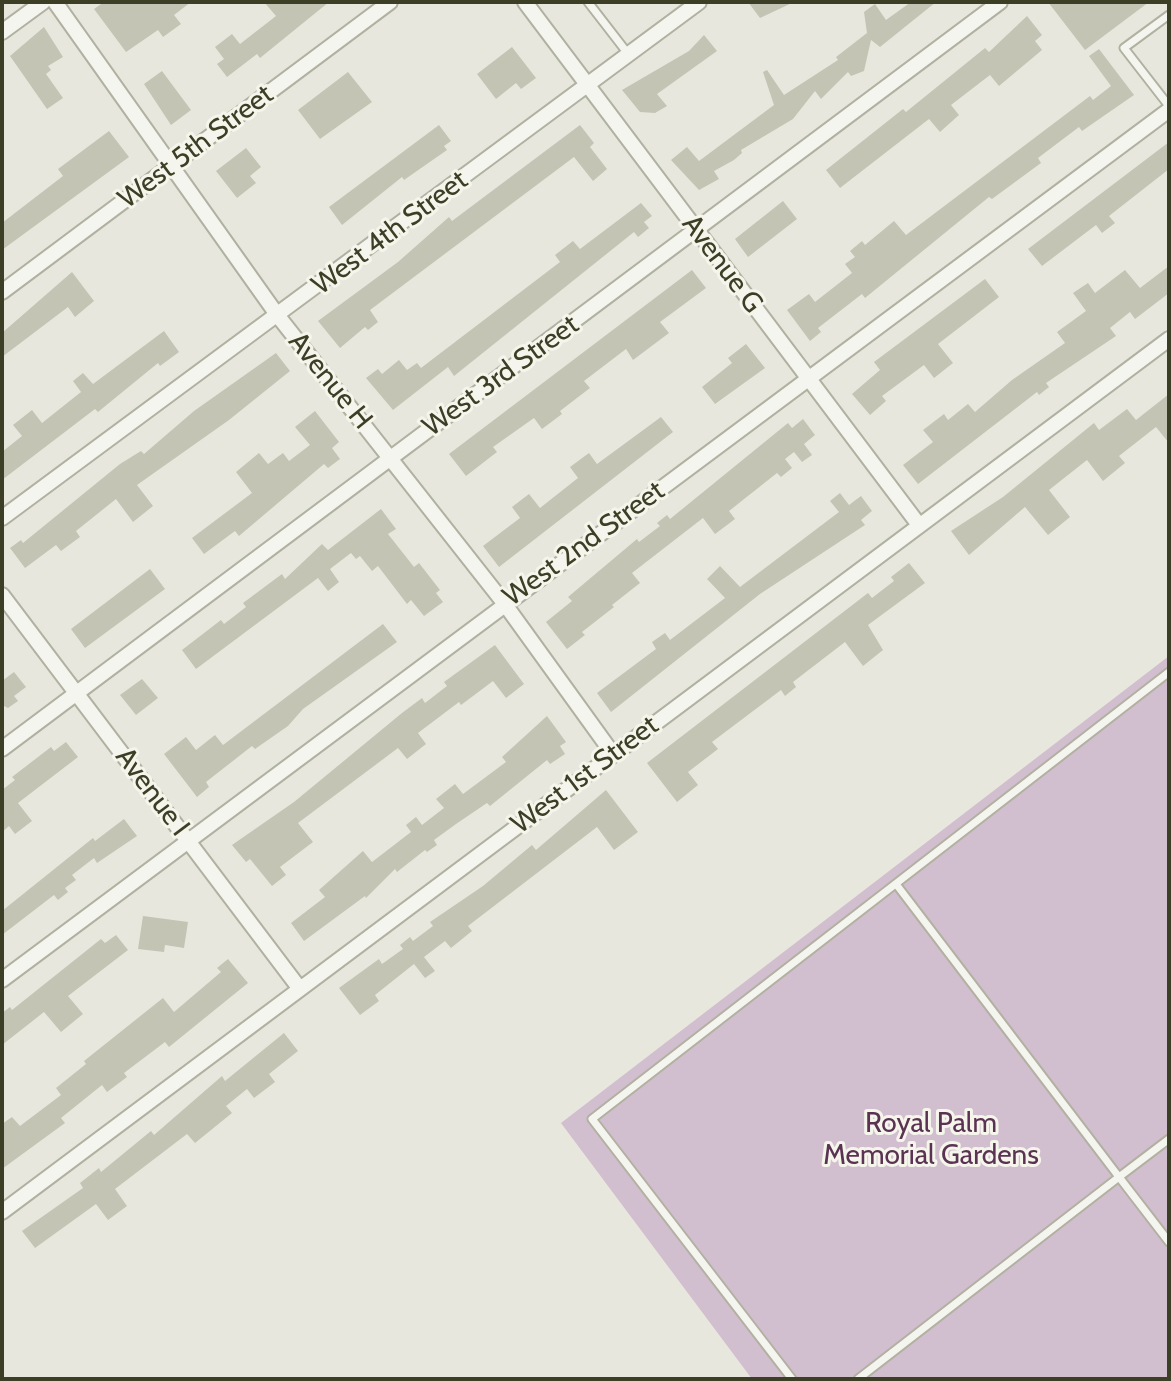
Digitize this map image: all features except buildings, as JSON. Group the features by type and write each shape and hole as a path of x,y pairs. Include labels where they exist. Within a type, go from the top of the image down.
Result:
{"street":[{"path":"2,32 43,2"},
{"name":"Avenue H","path":"55,2 278,316 504,603 613,754"},
{"name":"West 5th Street","path":"2,292 390,2"},
{"name":"Avenue G","path":"525,2 919,525"},
{"name":"West 4th Street","path":"2,518 699,2"},
{"name":"West 3rd Street","path":"2,749 1000,2"},
{"name":"West 2nd Street","path":"2,980 1169,108"},
{"name":"West 1st Street","path":"2,1212 1169,339"},
{"name":"Avenue I","path":"2,595 300,989"}],"lane":[{"path":"588,2 629,55"},
{"path":"1169,15 1124,48 1169,108"},
{"path":"792,1379 592,1119 1169,672"},
{"path":"896,884 1169,1242"},
{"path":"858,1379 1169,1139"}],"green space":[{"name":"Royal Palm Memorial Gardens","path":"1169,656 1169,1379 752,1379 561,1123"}]}
